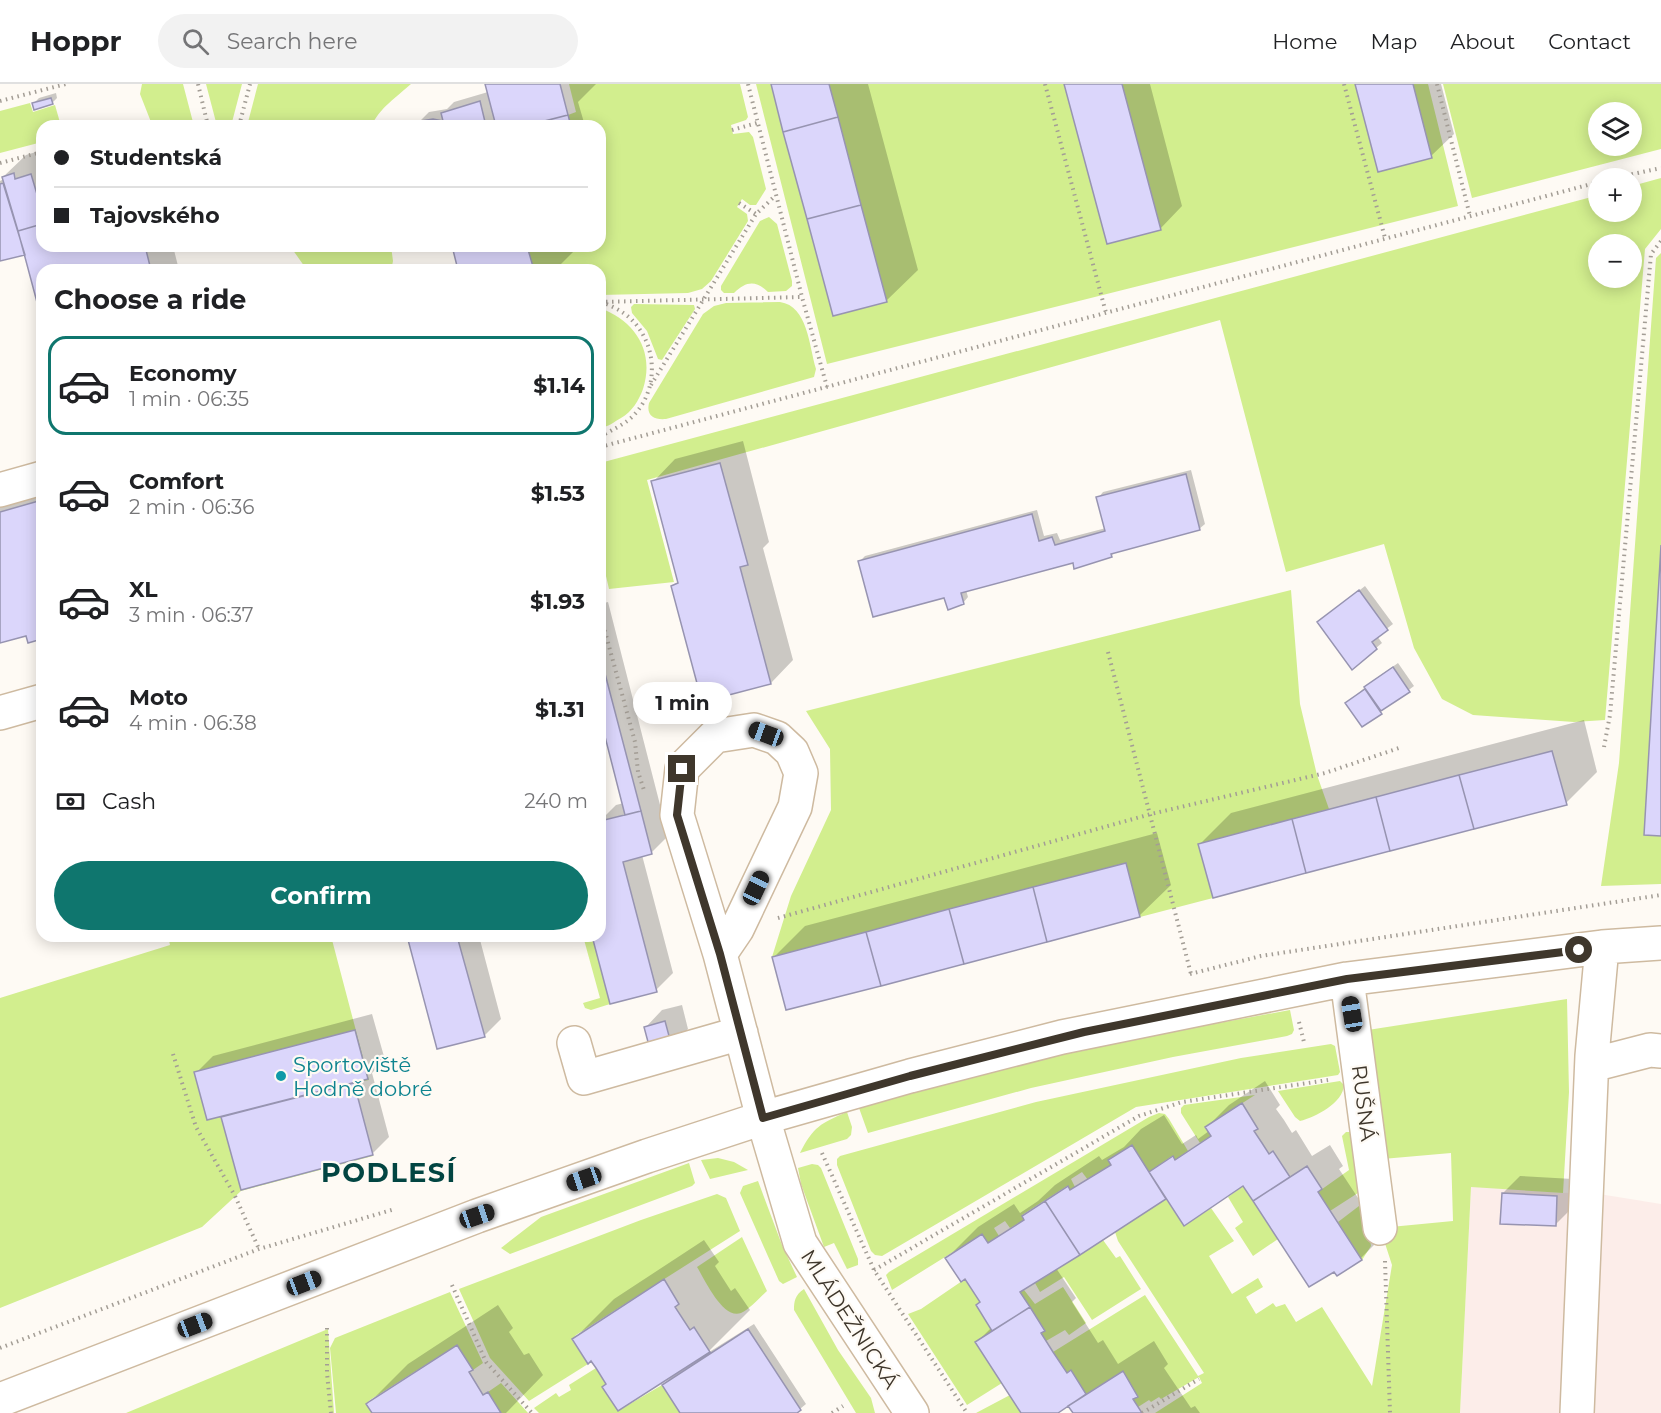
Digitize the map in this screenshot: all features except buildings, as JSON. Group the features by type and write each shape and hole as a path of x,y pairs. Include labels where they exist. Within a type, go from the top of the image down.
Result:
{"street":[{"path":"0,490 36,480"},
{"path":"0,713 36,703"},
{"name":"MLÁDEŽNICKÁ","path":"729,941 795,807 801,773 792,752 777,738 754,730 715,736 682,769 677,815 729,941 741,1033 763,1118 801,1243 912,1413"},
{"path":"0,1400 477,1216 763,1118 910,1076 1062,1037 1347,979 1602,947 1661,943"},
{"path":"1577,1413 1592,1065 1596,993 1602,947"},
{"name":"RUŠNÁ","path":"1347,979 1380,1228"},
{"path":"574,1043 584,1078 741,1033"},
{"path":"1592,1065 1655,1054"}],"path":[{"path":"0,101 66,84"},
{"path":"198,84 207,120"},
{"path":"241,120 250,84"},
{"path":"748,84 827,387"},
{"path":"1045,84 1106,313"},
{"path":"1344,84 1385,238"},
{"path":"1437,84 1470,216"},
{"path":"732,130 758,123"},
{"path":"0,163 36,154"},
{"path":"1642,172 1661,168"},
{"path":"606,445 1588,185"},
{"path":"606,433 620,427 633,416 644,401 651,385 756,214 776,196"},
{"path":"739,203 756,214"},
{"path":"1604,747 1610,715 1651,254 1661,241"},
{"path":"606,302 802,297"},
{"path":"606,305 631,319 643,333 650,349 651,385"},
{"path":"1108,652 1191,974"},
{"path":"729,941 1151,814 1325,773 1402,747"},
{"path":"173,1054 196,1127 235,1196 259,1249"},
{"path":"874,1270 1139,1116 1182,1102 1331,1079"},
{"path":"822,1154 874,1270 967,1413"},
{"path":"1380,1228 1387,1271 1390,1413"},
{"path":"452,1285 486,1362 532,1413"},
{"path":"327,1328 327,1373 331,1413"},
{"path":"1142,1413 1199,1380"},
{"path":"832,1413 843,1406"}],"shaded area":[{"path":"1471,1186 1563,1193 1587,1192 1661,1204 1661,1413 1460,1413"}],"green space":[{"path":"142,84 183,84 192,120 150,120 140,94"},
{"path":"206,84 242,84 233,120 215,120"},
{"path":"258,84 411,84 383,109 375,120 249,120"},
{"path":"569,84 740,84 748,117 746,120 731,125 733,134 749,132 753,137 766,189 756,205 750,205 742,199 737,207 747,214 748,221 711,281 702,289 688,293 606,295 606,264 532,264 529,252 606,252 606,120 569,120 568,115 576,112"},
{"path":"756,84 1428,84 1458,206 827,364"},
{"path":"1443,84 1661,84 1661,149 1642,154 1642,102 1588,102 1588,156 1634,156 1472,198"},
{"path":"30,103 33,112 55,105 59,120 36,120 36,144 0,153 0,111"},
{"path":"1661,178 1661,229 1645,249 1642,284 1642,234 1588,234 1588,288 1642,288 1605,720 1574,722 1473,715 1442,699 1414,648 1384,544 1286,572 1220,320 647,480 674,582 609,589 606,576 606,461 1588,198 1588,222 1642,222 1642,183"},
{"path":"769,217 777,224 792,286 786,291 768,292 759,285 747,284 734,293 724,293 721,286 760,221"},
{"path":"294,252 392,252 393,261 392,264 303,264"},
{"path":"1661,253 1661,884 1601,886 1619,763 1656,258"},
{"path":"780,302 789,305 802,319 816,369 814,377 666,419 658,419 650,414 649,403 703,314 714,306 726,303"},
{"path":"634,304 694,305 695,309 662,360 658,359 647,331 632,313 631,307"},
{"path":"606,311 632,329 644,350 646,362 643,389 635,405 625,415 606,426"},
{"path":"1291,590 1300,704 1317,775 1329,809 1199,844 1213,898 1140,917 1125,863 772,957 791,896 831,810 830,749 806,711"},
{"path":"169,942 333,942 369,1080 354,1083 373,1156 241,1191 202,1227 0,1308 0,998 170,945"},
{"path":"585,942 594,942 610,1004 591,1010 585,1008 583,1003 600,998"},
{"path":"1567,999 1569,1092 1563,1193 1471,1187 1460,1413 1155,1413 1202,1383 1199,1377 1161,1399 1159,1397 1151,1402 1149,1400 1138,1407 1133,1399 1137,1397 1123,1372 1086,1394 1071,1370 1067,1373 1053,1352 1145,1295 1198,1376 1204,1373 1118,1241 1115,1232 1166,1199 1184,1226 1211,1208 1234,1241 1209,1256 1232,1294 1258,1278 1263,1287 1246,1297 1256,1314 1273,1303 1276,1307 1285,1304 1296,1322 1322,1307 1372,1386 1392,1265 1380,1228 1453,1221 1451,1153 1371,1160 1355,1032"},
{"path":"1290,1010 1294,1030 1287,1036 1173,1057 1031,1088 868,1133 859,1108 940,1084 1120,1041"},
{"path":"1331,1044 1335,1046 1340,1072 1338,1075 1136,1107 882,1256 875,1255 871,1251 837,1165 837,1159 840,1156 1036,1102 1241,1058"},
{"path":"1340,1081 1344,1085 1339,1098 1334,1103 1321,1113 1300,1121 1278,1091"},
{"path":"1255,1095 1205,1127 1211,1136 1200,1143 1181,1113 1184,1105"},
{"path":"847,1112 852,1127 851,1135 847,1139 800,1153 809,1137 819,1127"},
{"path":"1159,1113 1165,1114 1169,1119 1188,1151 1175,1160 1172,1156 1149,1172 1132,1145 1108,1160 1111,1165 1088,1180 1082,1172 1071,1179 1075,1187 1070,1190 1067,1186 1022,1215 1024,1220 1010,1228 1005,1221 994,1228 999,1236 988,1243 982,1234 892,1290 886,1275 889,1272"},
{"path":"1346,1132 1351,1132 1361,1191 1330,1211 1318,1192 1349,1170 1342,1136"},
{"path":"718,1158 734,1162 748,1170 710,1179 701,1160"},
{"path":"689,1163 695,1183 692,1186 510,1254 501,1248 541,1217"},
{"path":"812,1164 821,1168 858,1259 858,1265 847,1269 834,1243 824,1247 801,1184 798,1168"},
{"path":"758,1181 782,1245 797,1277 783,1284 779,1281 740,1193 743,1186"},
{"path":"1243,1186 1278,1239 1253,1256 1235,1228 1243,1222 1228,1197"},
{"path":"717,1194 726,1198 740,1231 576,1335 572,1340 588,1364 529,1401 490,1358 459,1289 641,1220"},
{"path":"1359,1206 1365,1209 1371,1246 1362,1260 1338,1222"},
{"path":"742,1237 767,1291 744,1311 734,1314 715,1298 697,1267"},
{"path":"1103,1240 1116,1258 1120,1256 1141,1289 1092,1320 1064,1277 1040,1292 1035,1283"},
{"path":"965,1279 980,1302 976,1305 992,1331 976,1342 1002,1383 967,1405 908,1314 921,1309"},
{"path":"1063,1287 1086,1323 1069,1335 1065,1330 1046,1341 1041,1333 1045,1330 1020,1292 1024,1290 1035,1304"},
{"path":"804,1289 838,1350 871,1398 875,1413 856,1413 794,1310 796,1298"},
{"path":"450,1292 483,1363 473,1370 457,1345 370,1400 366,1404 372,1413 336,1413 330,1348 335,1338"},
{"path":"328,1329 334,1413 126,1413"},
{"path":"596,1368 606,1384 602,1387 618,1411 662,1385 680,1413 539,1413 534,1408 556,1393 559,1397 571,1390 569,1385"},
{"path":"501,1383 528,1413 501,1413 488,1392"},
{"path":"1010,1395 1021,1413 976,1413"}],"place":[{"name":"Sportoviště Hodně dobré","path":"281,1076"}],"district":[{"name":"PODLESÍ","path":"389,1172"}],"route":[{"path":"682,769 677,815 720,954 763,1118 910,1076 1084,1032 1347,979 1579,950"}]}
